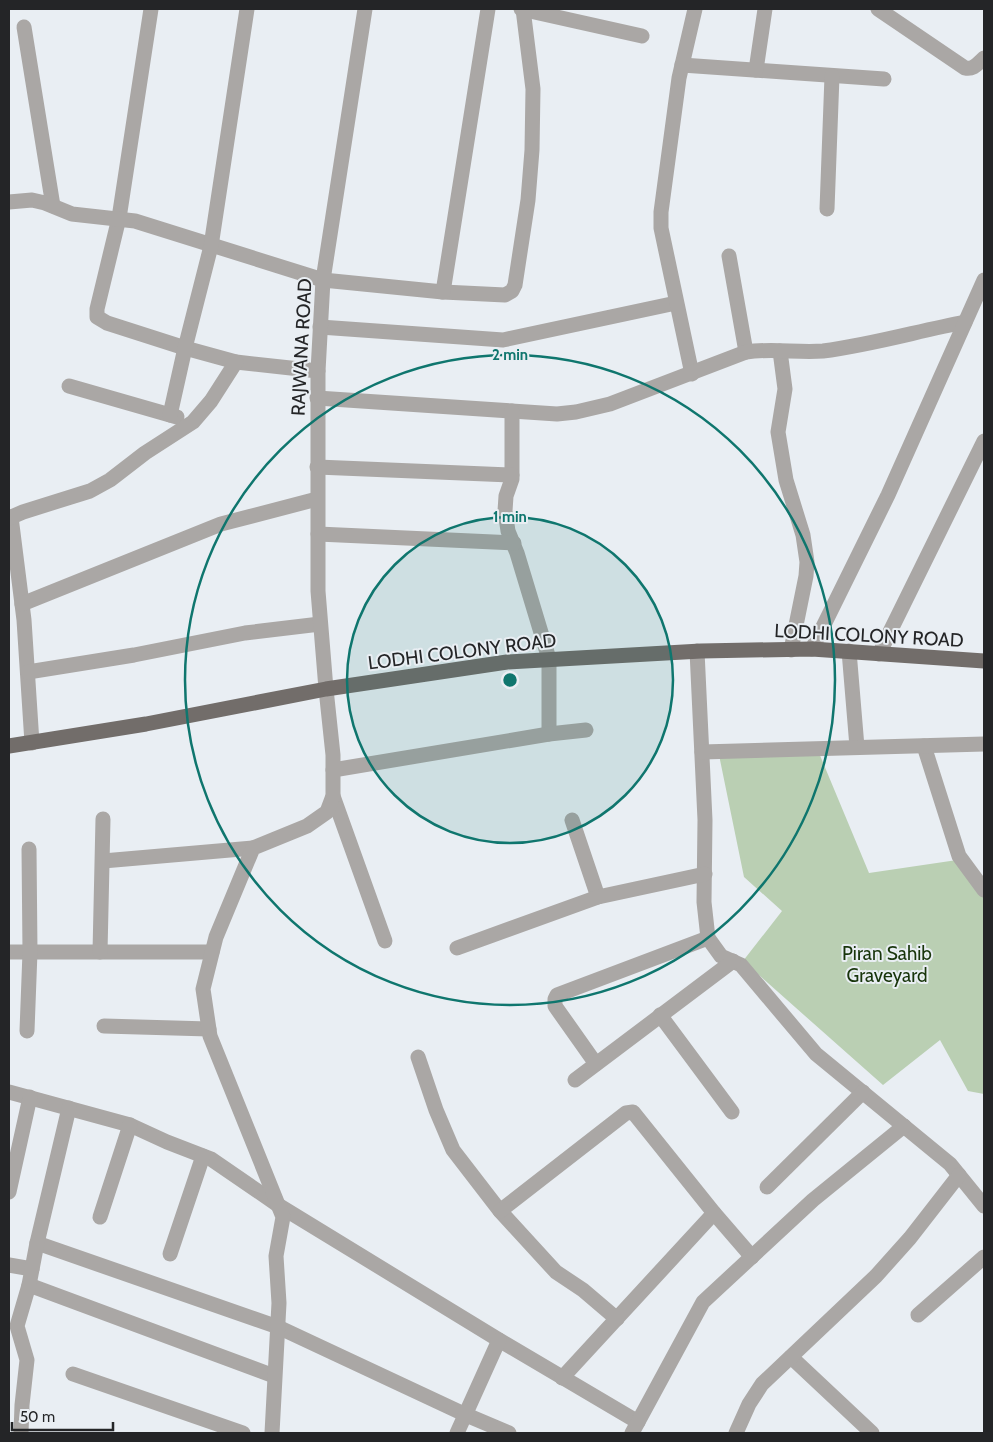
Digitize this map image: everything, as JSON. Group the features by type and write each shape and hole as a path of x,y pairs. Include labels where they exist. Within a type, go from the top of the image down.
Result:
{"main road":[{"name":"LODHI COLONY ROAD","path":"9,746 146,724 326,689 507,662 697,651 812,649 984,662"}],"street":[{"path":"151,9 119,218 97,309 97,317 107,323 236,362 318,371"},
{"path":"170,415 211,246 247,9"},
{"name":"RAJWANA ROAD","path":"333,796 333,755 320,624 317,499 318,371 322,280 365,9"},
{"path":"444,292 488,9"},
{"path":"9,202 32,200 54,206 72,214 135,221 322,280 444,292 505,295 515,285 528,200 532,150 533,89 522,9 642,36"},
{"path":"692,374 661,228 661,212 682,65 695,9"},
{"path":"756,70 765,9"},
{"path":"878,9 965,68 972,68 984,58"},
{"path":"24,26 54,206"},
{"path":"682,65 884,79"},
{"path":"827,209 832,76"},
{"path":"729,256 746,352"},
{"path":"812,649 888,495 984,280"},
{"path":"320,327 504,340 676,303"},
{"path":"317,398 557,414 590,410 610,404 746,352 756,350 821,351 965,322"},
{"path":"780,351 785,388 778,432 786,480 803,535 807,562 806,576 791,650"},
{"path":"32,743 24,620 10,517 90,491 110,480 145,453 193,422 212,401 236,362"},
{"path":"68,386 193,422"},
{"path":"512,411 512,479 506,496 505,511 508,531 514,544 549,660 549,734"},
{"path":"879,654 984,441"},
{"path":"317,467 512,475"},
{"path":"22,604 221,524 317,499"},
{"path":"318,534 514,544"},
{"path":"9,624 24,620"},
{"path":"28,672 134,655 245,633 320,624"},
{"path":"697,651 705,820 704,902 708,938 722,956 741,965 816,1054 950,1164 984,1206"},
{"path":"848,652 857,748"},
{"path":"333,770 549,734 586,730"},
{"path":"702,752 984,744"},
{"path":"924,746 959,856 984,890"},
{"path":"103,861 253,848 307,826 328,812 333,796"},
{"path":"333,796 385,941"},
{"path":"100,952 103,819"},
{"path":"572,820 598,897"},
{"path":"253,848 216,936 203,989 210,1036 283,1217 276,1256 279,1303 272,1433"},
{"path":"27,1031 30,952 29,849"},
{"path":"457,948 598,897 705,874"},
{"path":"596,1064 555,1006 554,999 557,995 708,938"},
{"path":"9,952 212,952"},
{"path":"575,1080 733,961"},
{"path":"660,1015 732,1112"},
{"path":"104,1026 209,1029"},
{"path":"418,1057 436,1110 453,1150 500,1211 556,1272 583,1290 617,1319"},
{"path":"9,1092 130,1125 211,1159 278,1205 562,1378 635,1428 703,1302 812,1200 904,1126"},
{"path":"768,1188 863,1092"},
{"path":"9,1192 30,1098"},
{"path":"21,1433 27,1360 17,1326 29,1286 37,1243 69,1108"},
{"path":"500,1211 626,1113 633,1112 752,1257"},
{"path":"100,1217 130,1125"},
{"path":"170,1254 203,1156"},
{"path":"736,1433 749,1404 762,1384 876,1276 910,1238 959,1176"},
{"path":"562,1378 714,1213"},
{"path":"37,1243 278,1327 509,1433"},
{"path":"918,1315 984,1257"},
{"path":"9,1265 32,1269"},
{"path":"29,1286 274,1376"},
{"path":"456,1433 499,1340"},
{"path":"791,1357 863,1430"},
{"path":"73,1374 243,1433"}],"green space":[{"name":"Piran Sahib Graveyard","path":"819,753 869,873 957,860 984,893 984,1094 968,1091 940,1040 883,1085 743,961 782,911 744,877 719,755"}]}
